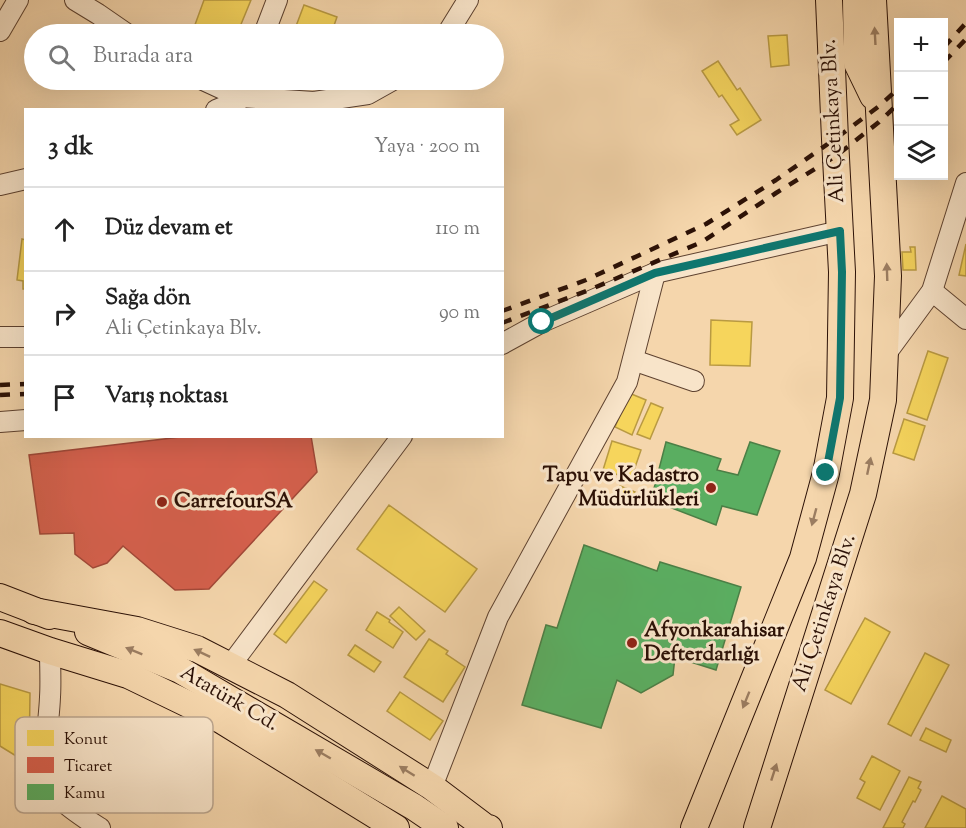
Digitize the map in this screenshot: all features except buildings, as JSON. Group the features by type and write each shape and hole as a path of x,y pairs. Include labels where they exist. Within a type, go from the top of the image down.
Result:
{"main road":[{"name":"Ali Çetinkaya Blv.","path":"694,828 803,558 826,473 840,398 842,272 829,0"},
{"path":"856,0 857,63 878,107"},
{"name":"Ali Çetinkaya Blv.","path":"757,828 863,494 884,400 888,276 873,0"},
{"name":"Atatürk Cd.","path":"0,597 180,670 414,807 445,828"},
{"path":"34,611 138,630 197,649 287,695 432,787 487,828"},
{"name":"Atatürk Cd.","path":"0,633 129,675 221,720 396,828"},
{"path":"50,651 184,717"},
{"path":"213,731 259,754 363,828"}],"street":[{"path":"0,31 18,0"},
{"path":"75,0 101,7 117,24"},
{"path":"268,24 277,0"},
{"path":"453,24 468,0"},
{"path":"221,108 238,101 243,90"},
{"path":"254,90 314,102 369,94 376,90"},
{"path":"0,184 24,179"},
{"path":"885,355 932,291 966,183"},
{"path":"504,343 542,322 655,273 840,231"},
{"path":"432,787 498,617 627,382 655,273"},
{"path":"932,291 966,319"},
{"path":"0,337 24,337"},
{"path":"633,360 694,381"},
{"path":"0,422 24,420"},
{"path":"230,666 401,438"},
{"path":"49,717 50,651"},
{"path":"78,813 100,828"}],"railway":[{"path":"948,43 966,23"},
{"path":"948,58 966,39"},
{"path":"504,310 586,280 706,224 835,139 894,93"},
{"path":"504,322 589,290 702,242 836,156 894,108"},
{"path":"0,385 24,384"},
{"path":"0,395 24,394"}],"place":[{"name":"Tapu ve Kadastro Müdürlükleri","path":"711,488"},
{"name":"CarrefourSA","path":"162,502"},
{"name":"Afyonkarahisar Defterdarlığı","path":"632,643"}],"route":[{"path":"542,322 655,273 840,231 842,272 840,398 826,473"}]}
